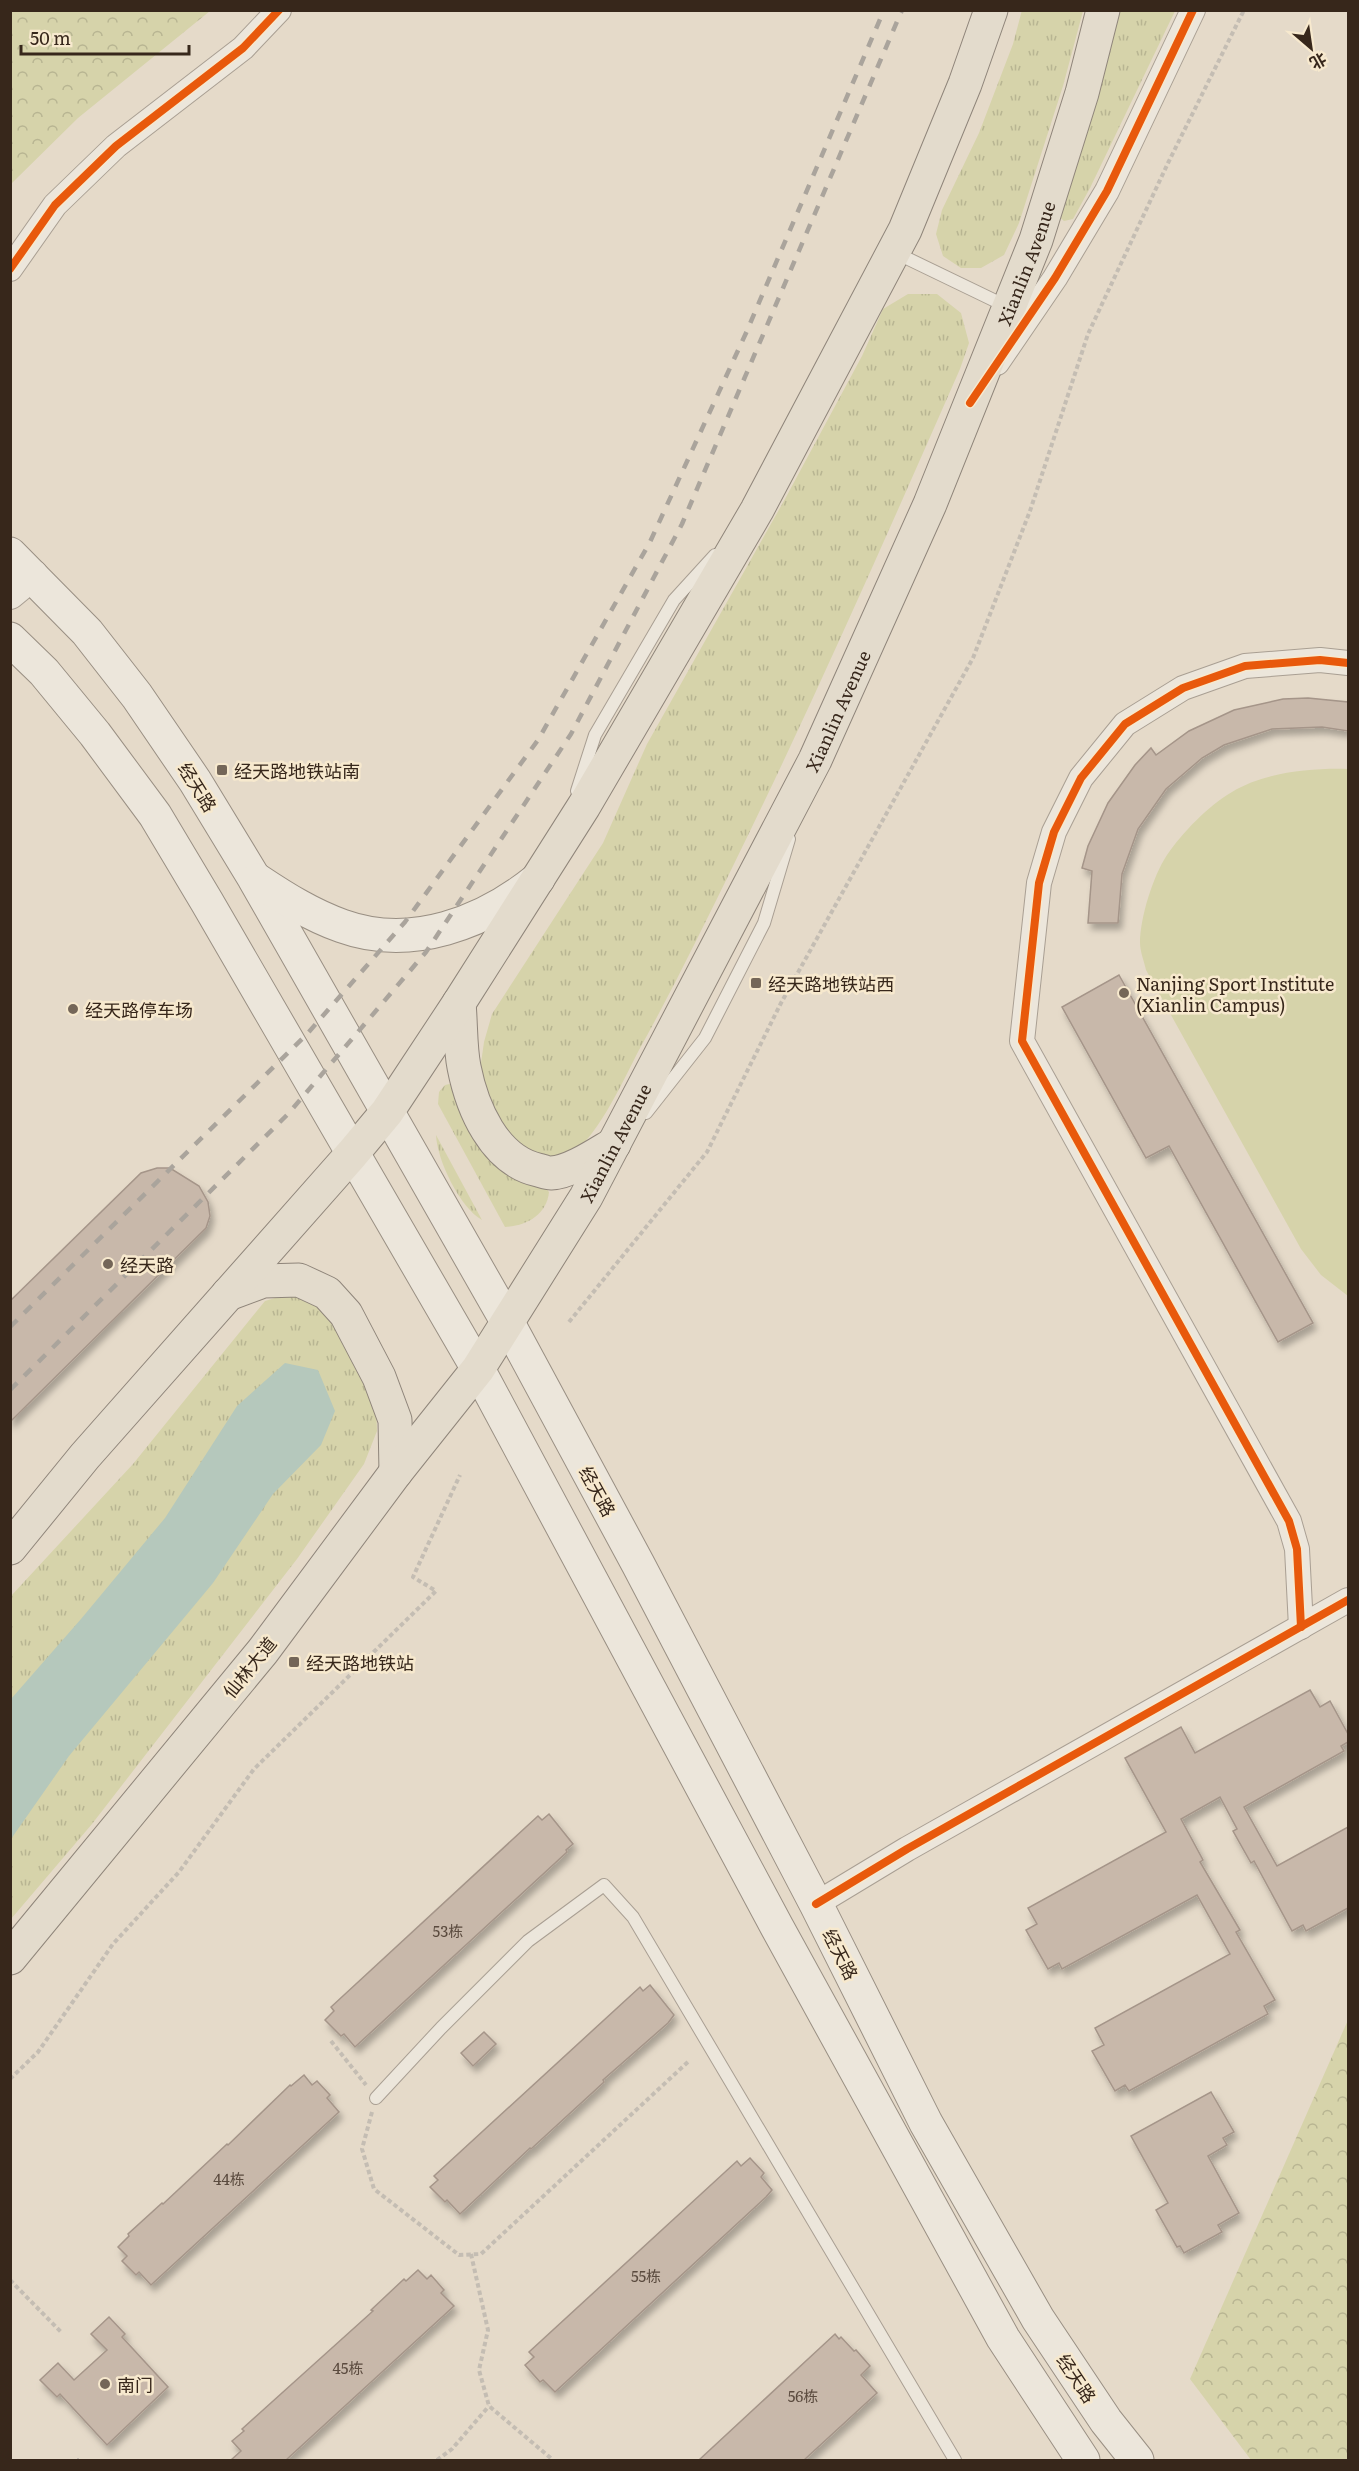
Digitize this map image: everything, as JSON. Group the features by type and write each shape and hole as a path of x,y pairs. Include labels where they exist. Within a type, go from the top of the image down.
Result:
{"main road":[{"path":"10,1548 85,1456 387,1112 459,1003 561,842 757,510 905,230 965,84 991,10"},
{"name":"Xianlin Avenue","path":"478,1369 586,1197 815,760 930,504 1036,240 1082,93 1103,10"},
{"name":"经天路","path":"18,574 87,632 137,696 195,781 254,878 508,1323 638,1564 816,1904 926,2122 1038,2319 1106,2421 1137,2460"},
{"path":"10,639 44,672 95,734 155,815 478,1369 899,2152 1003,2338 1083,2460"},
{"path":"254,878 296,905 343,927 380,934 415,934 449,928 513,899 538,879"},
{"path":"459,1003 463,1065 469,1088 493,1138 506,1155 525,1167 551,1173 580,1164 614,1144"},
{"path":"227,1294 263,1281 299,1280 327,1293 346,1314 379,1377 395,1420 396,1472"},
{"name":"仙林大道","path":"10,1958 263,1651 396,1472 478,1369"}],"street":[{"path":"10,270 55,205 116,146 243,48 279,10"},
{"path":"970,402 1055,278 1107,191 1193,10"},
{"path":"1301,1627 1297,1549 1289,1521 1022,1041 1040,883 1054,832 1081,778 1125,724 1183,688 1245,666 1320,660 1348,663"},
{"path":"816,1904 907,1849 1348,1600"}],"lane":[{"path":"893,252 1009,307"},
{"path":"586,1197 641,1119 705,1038 764,923 815,760"},
{"path":"376,2098 441,2028 528,1941 604,1885 633,1917 955,2460"}],"path":[{"path":"569,1322 707,1152 781,1003 973,658 1030,512 1088,334 1168,163 1244,10"},
{"path":"10,2079 38,2052 113,1944 179,1872 254,1769 436,1592 413,1576 460,1475"},
{"path":"331,2041 376,2098 362,2149 374,2189 459,2255 481,2254 690,2060"},
{"path":"471,2254 488,2330 479,2370 489,2406 553,2460"},
{"path":"10,2280 61,2332"},
{"path":"437,2460 452,2449 489,2406"}],"green space":[{"path":"11,10 210,11 78,118 11,184"},
{"path":"1022,10 1083,11 1063,86 1019,223 1004,255 981,268 961,268 943,256 936,234 942,210 979,133 1013,44"},
{"path":"1119,11 1175,11 1090,188 1073,219 1064,221 1057,215"},
{"path":"908,294 937,294 961,313 969,343 960,369 878,556 764,803 676,981 602,1119 576,1149 559,1156 542,1156 517,1148 509,1144 479,1077 484,1042 492,1014 603,843 647,744 785,499 862,356 883,309"},
{"path":"1319,769 1348,769 1348,1296 1321,1275 1301,1249 1146,970 1140,943 1152,885 1167,855 1196,820 1232,792 1259,780"},
{"path":"454,1083 549,1192 544,1207 528,1221 505,1227 438,1104 439,1092 445,1085"},
{"path":"436,1135 482,1220 466,1205 451,1182 437,1145"},
{"path":"288,1294 306,1298 330,1312 376,1402 377,1431 364,1464 297,1559 92,1824 11,1919 11,1596 133,1464 265,1301"},
{"path":"1348,2020 1348,2460 1251,2460 1190,2379"}],"shaded area":[{"path":"285,1363 318,1370 335,1411 321,1445 273,1494 213,1583 69,1756 11,1839 11,1699 165,1518 237,1406"}],"building":[{"path":"1308,698 1348,702 1348,731 1322,727 1272,729 1224,745 1202,758 1166,789 1138,829 1122,874 1118,923 1088,923 1092,871 1082,868 1088,846 1108,803 1135,765 1151,748 1156,755 1189,731 1234,710 1283,699"},
{"path":"1119,975 1313,1323 1278,1342 1169,1146 1146,1158 1062,1007"},
{"name":"经天路","path":"157,1168 170,1168 199,1186 208,1202 210,1216 206,1228 10,1422 10,1301 141,1173"},
{"path":"1310,1690 1320,1707 1330,1701 1348,1734 1348,1742 1341,1746 1344,1751 1244,1807 1277,1866 1348,1827 1348,1908 1306,1931 1303,1925 1292,1931 1254,1861 1251,1863 1233,1831 1237,1829 1220,1797 1181,1819 1203,1860 1200,1862 1240,1930 1236,1932 1275,2000 1264,2006 1268,2014 1129,2091 1125,2085 1115,2091 1092,2051 1104,2045 1095,2028 1230,1954 1197,1895 1062,1969 1059,1963 1048,1969 1026,1930 1037,1924 1028,1908 1166,1832 1125,1758 1181,1727 1195,1753"},
{"path":"549,1814 573,1844 566,1850 567,1852 355,2047 344,2034 341,2036 325,2020 334,2011 331,2007 538,1816 542,1820"},
{"path":"650,1985 674,2015 668,2023 603,2080 604,2082 460,2214 430,2187 438,2180 434,2176 640,1987 643,1991"},
{"path":"484,2032 496,2044 473,2066 461,2053"},
{"path":"304,2075 312,2085 317,2081 330,2095 327,2098 339,2112 151,2285 139,2272 136,2275 122,2261 127,2256 118,2247 129,2236 128,2234 228,2145 290,2085"},
{"path":"1211,2092 1234,2132 1223,2138 1227,2145 1208,2156 1239,2213 1218,2225 1222,2232 1184,2253 1180,2246 1177,2247 1156,2210 1168,2203 1131,2136"},
{"path":"750,2158 764,2173 761,2177 772,2190 766,2197 555,2392 543,2380 540,2382 525,2365 534,2357 529,2352 737,2161 741,2166"},
{"path":"418,2270 427,2279 431,2275 444,2290 441,2293 454,2306 286,2460 231,2460 241,2451 232,2441 244,2431 242,2429 373,2311 371,2310 404,2279 406,2281"},
{"name":"南门","path":"109,2317 125,2334 122,2337 168,2387 107,2445 60,2394 57,2397 40,2380 58,2363 74,2380 107,2350 91,2334"},
{"path":"835,2334 854,2351 856,2350 870,2366 861,2375 877,2393 804,2460 699,2460"}],"railway":[{"path":"10,1327 307,1034 405,922 538,740 650,542 746,333 884,10"},
{"path":"10,1390 288,1114 426,952 571,734 682,524 902,10"}],"cycle path":[{"path":"10,269 55,205 116,146 243,48 279,10"},
{"path":"970,403 1055,278 1107,191 1193,10"},
{"path":"1301,1627 1297,1549 1289,1521 1022,1041 1039,883 1054,832 1081,778 1125,724 1183,688 1245,666 1320,660 1348,663"},
{"path":"816,1904 907,1849 1348,1600"}],"place":[{"name":"经天路地铁站南","path":"222,770"},
{"name":"经天路地铁站西","path":"756,983"},
{"name":"Nanjing Sport Institute (Xianlin Campus)","path":"1124,993"},
{"name":"经天路停车场","path":"73,1009"},
{"name":"经天路","path":"108,1264"},
{"name":"经天路地铁站","path":"294,1662"},
{"name":"南门","path":"105,2384"}]}
